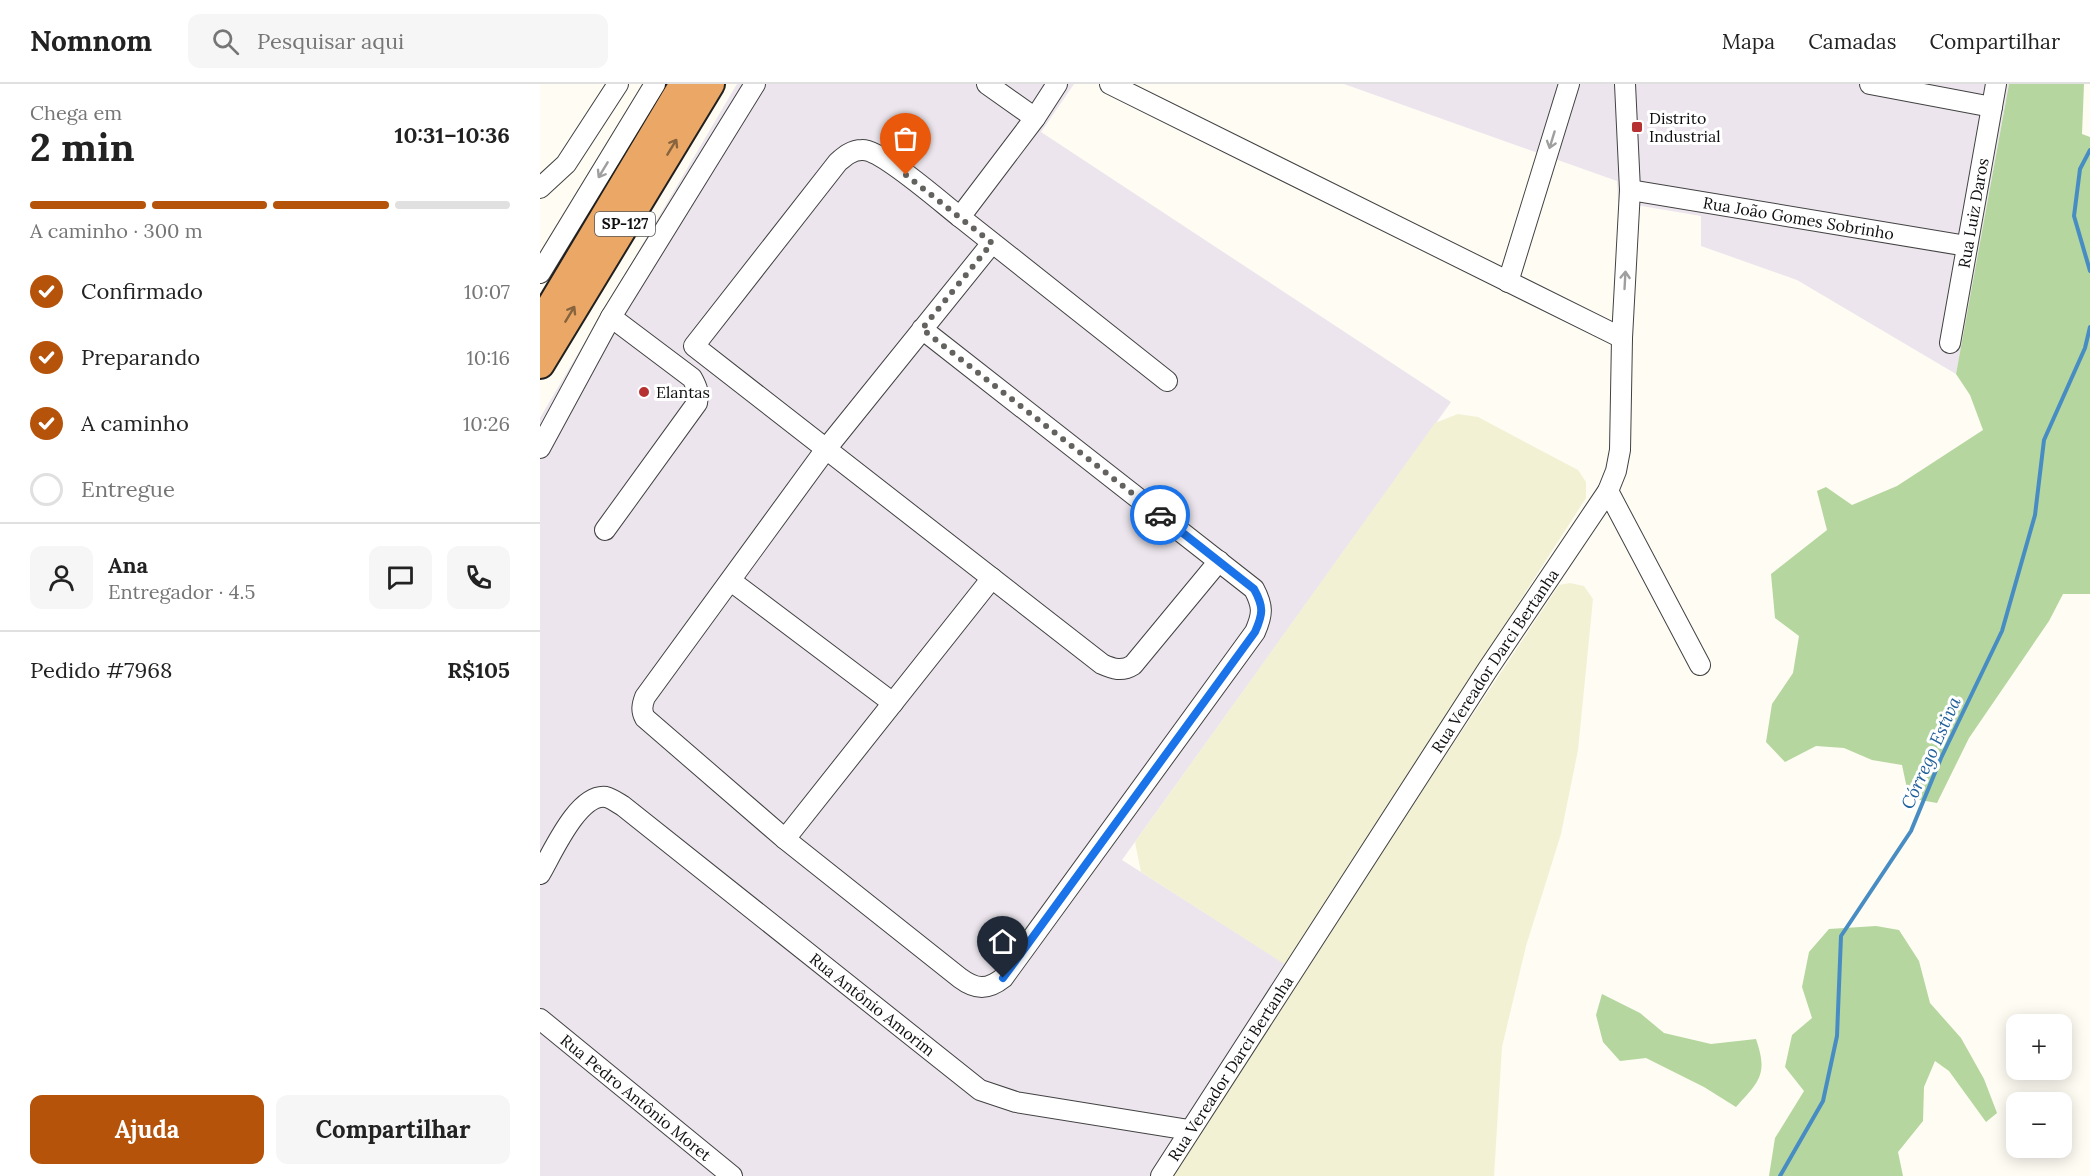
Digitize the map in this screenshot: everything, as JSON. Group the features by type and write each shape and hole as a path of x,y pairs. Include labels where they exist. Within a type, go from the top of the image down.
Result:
{"highway":[{"name":"SP-127","path":"540,325 684,84"},
{"name":"SP-127","path":"540,364 710,84"}],"street":[{"path":"540,188 566,164 618,84"},
{"path":"540,273 654,84"},
{"path":"540,448 611,317 755,84"},
{"path":"987,84 1035,118"},
{"path":"960,217 1035,118 1057,84"},
{"path":"1110,84 1622,339"},
{"path":"1508,282 1569,84"},
{"name":"Rua Vereador Darci Bertanha","path":"1161,1176 1488,669 1608,491 1616,471 1620,450 1622,339 1630,190 1625,84"},
{"path":"1870,84 1992,107"},
{"name":"Rua Luiz Daros","path":"1950,344 1996,84"},
{"path":"1167,381 888,161 871,151 861,149 849,153 838,162 694,346 1102,664 1113,670 1127,669 1133,665 1219,561"},
{"name":"Rua João Gomes Sobrinho","path":"1630,190 1967,246"},
{"path":"922,329 1254,589 1262,603 1261,619 1255,632 1003,978 994,985 982,988 969,985 785,839 642,713 645,697 826,449 922,329 992,243"},
{"path":"605,530 697,403 699,395 698,387 692,378 611,317"},
{"path":"1608,491 1700,665"},
{"path":"785,839 992,578"},
{"path":"731,581 893,703"},
{"name":"Rua Antônio Amorim","path":"540,874 578,810 593,798 606,797 623,806 980,1090 1016,1102 1189,1130"},
{"name":"Rua Pedro Antônio Moret","path":"540,1019 732,1176"}],"shaded area":[{"path":"737,84 1074,84 1041,132 1451,402 1122,860 1306,977 1179,1176 540,1176 540,418"},
{"name":"Distrito Industrial","path":"1344,84 2009,84 1956,374 1797,280 1701,246 1701,216 1618,202 1617,181"},
{"path":"1458,414 1478,417 1578,470 1586,482 1586,498 1286,965 1141,872 1135,842 1435,423"},
{"path":"1570,583 1584,586 1593,599 1578,750 1561,834 1526,946 1502,1047 1494,1176 1170,1176 1216,1101 1559,585"}],"green space":[{"path":"2009,84 2084,84 2082,134 2090,137 2090,594 2063,594 2049,621 1969,738 1937,803 1909,798 1902,765 1872,760 1844,748 1816,746 1785,762 1766,742 1772,704 1793,673 1799,636 1775,618 1771,574 1827,530 1817,491 1826,487 1852,505 1897,486 1983,430 1970,395 1956,374"},
{"path":"1876,926 1899,930 1919,961 1930,1003 1961,1038 1984,1079 1997,1113 1986,1122 1949,1071 1935,1061 1924,1087 1923,1121 1898,1152 1903,1176 1769,1176 1775,1138 1804,1091 1785,1067 1792,1035 1812,1018 1802,987 1809,952 1829,929"},
{"path":"1602,994 1640,1013 1664,1033 1711,1044 1756,1039 1760,1051 1761,1069 1756,1083 1736,1107 1704,1087 1646,1058 1620,1061 1603,1042 1596,1015"}],"waterway":[{"name":"Córrego Estiva","path":"2090,150 2080,169 2074,216 2090,271"},
{"name":"Córrego Estiva","path":"1780,1176 1823,1101 1837,1036 1841,936 1911,831 1941,758 2002,631 2035,515 2044,440 2085,348 2090,327"}],"way so far":[{"path":"906,175 992,243 922,329 1160,515"}],"place":[{"name":"Distrito Industrial","path":"1637,127"},
{"name":"Elantas","path":"644,392"}],"route":[{"path":"1003,978 1255,632 1261,619 1262,603 1254,589 1160,515"}]}
